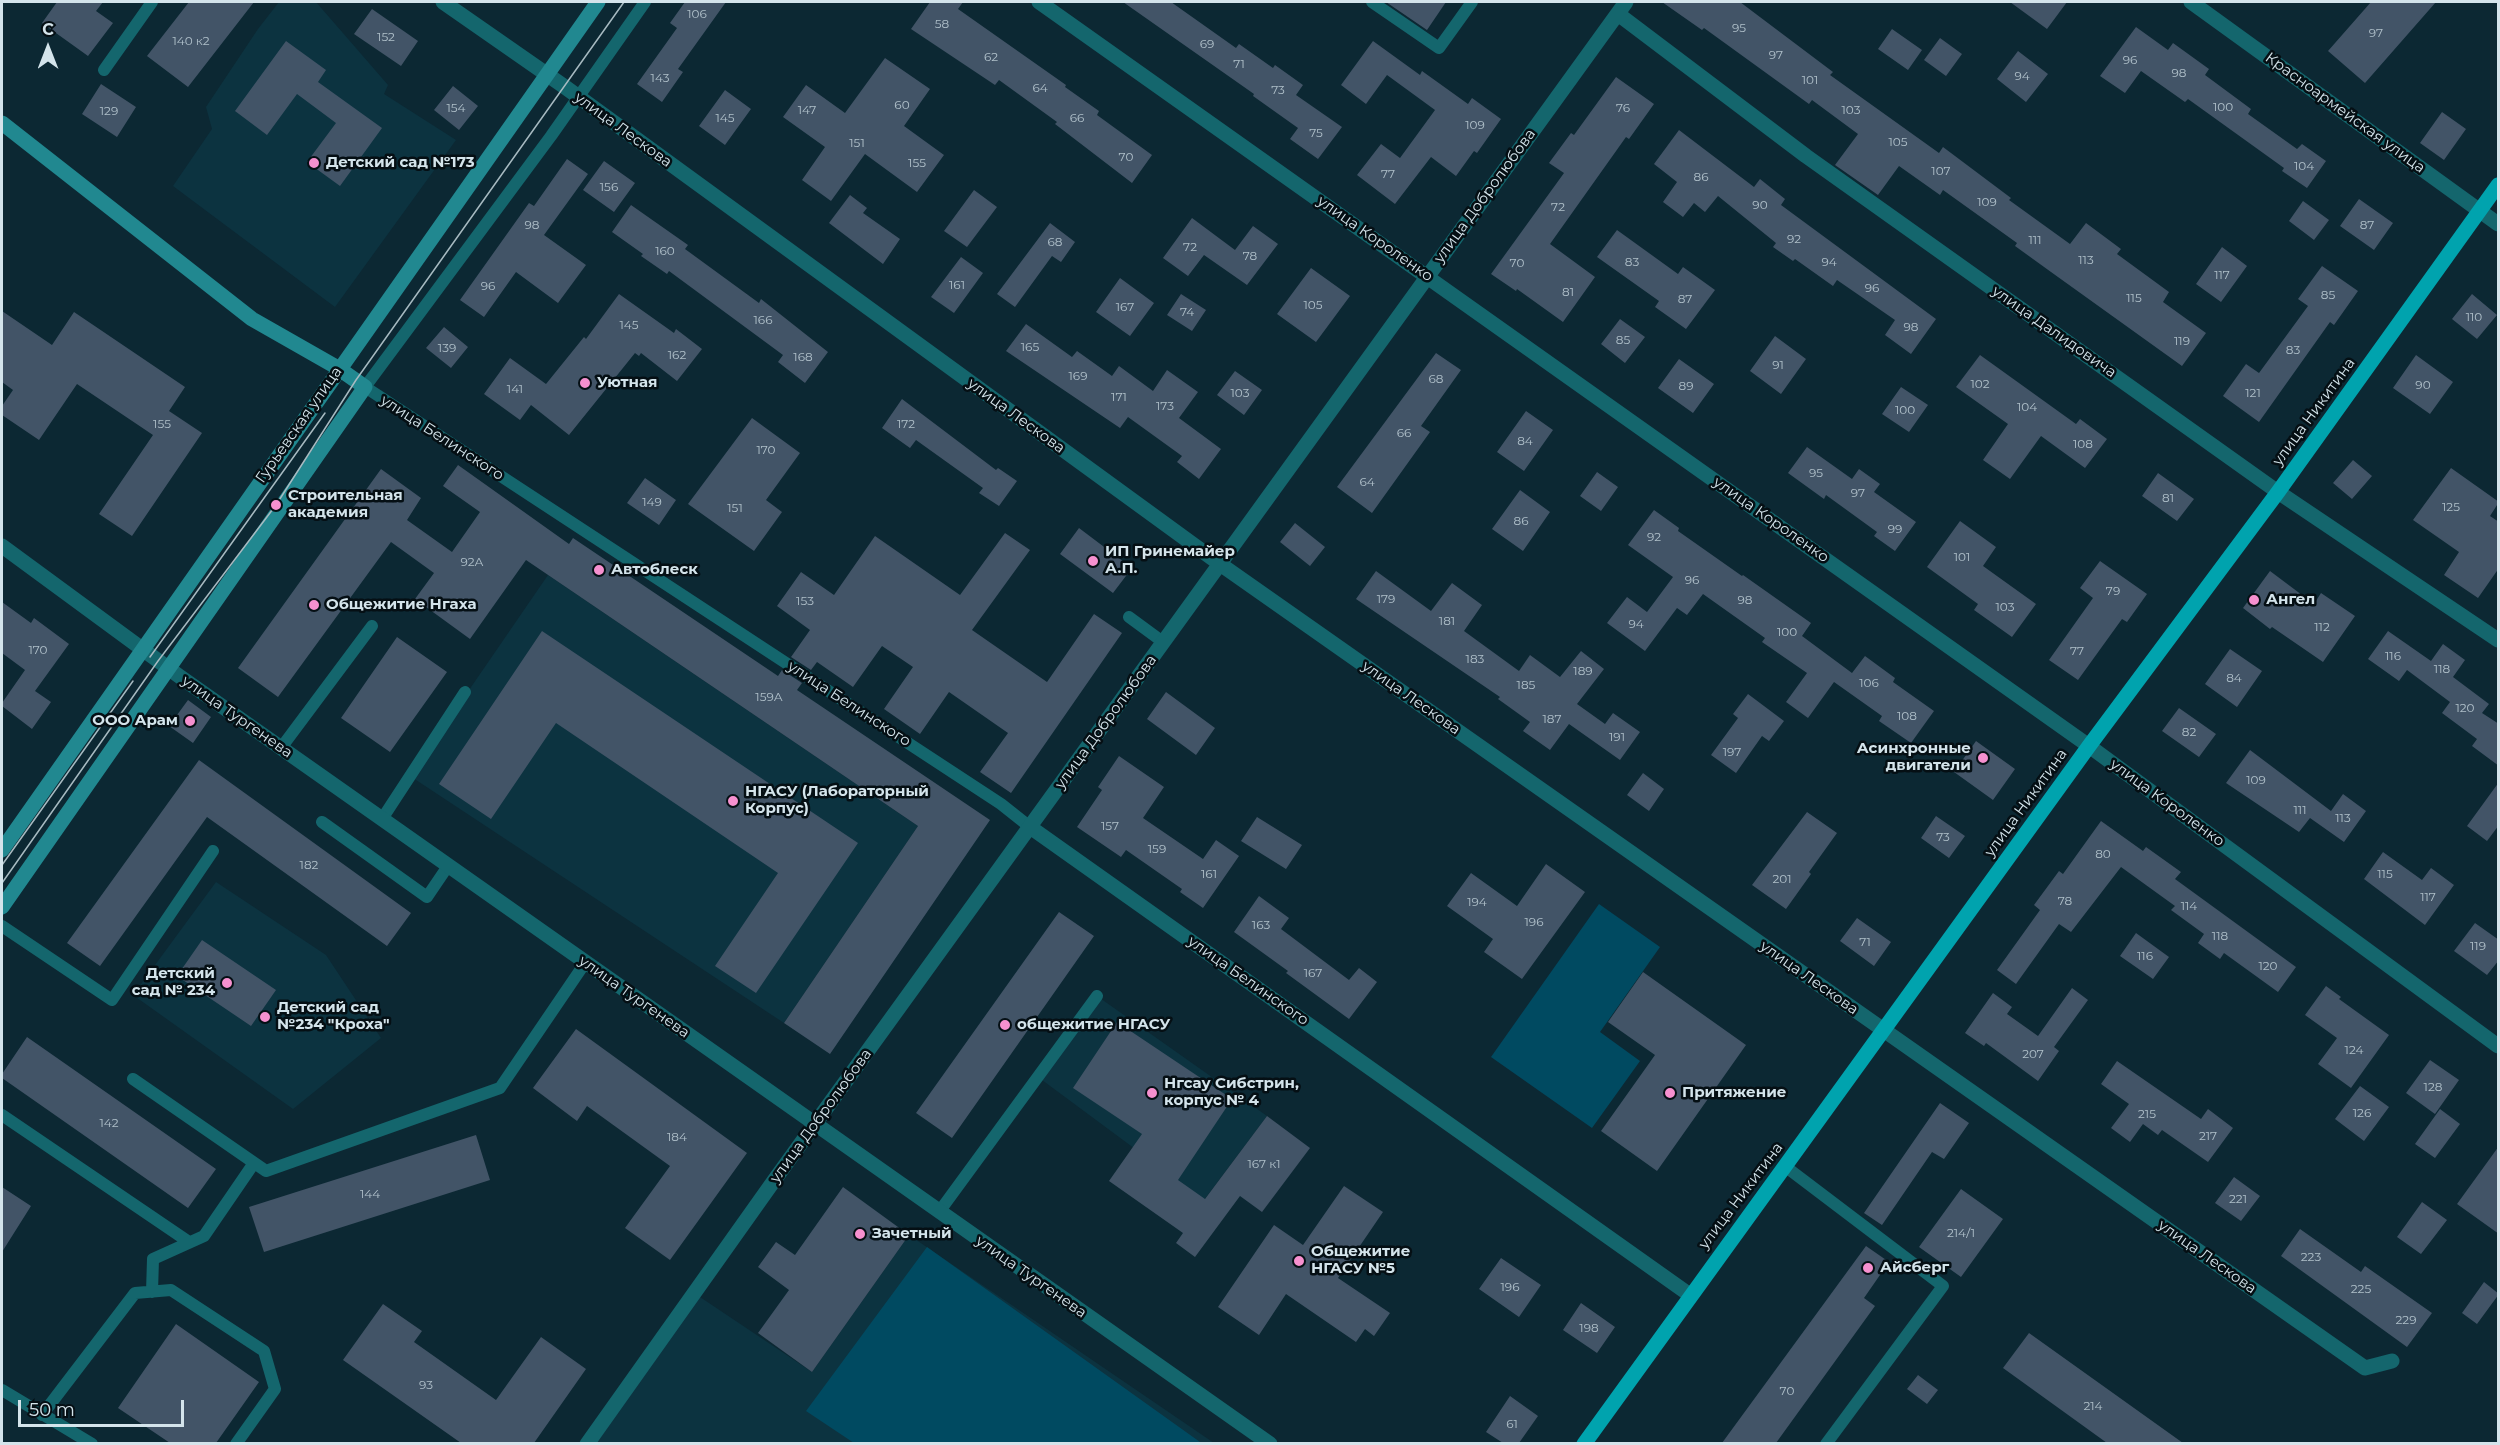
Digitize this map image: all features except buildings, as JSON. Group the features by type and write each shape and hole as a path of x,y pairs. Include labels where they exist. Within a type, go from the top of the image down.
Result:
{"main road":[{"name":"улица Никитина","path":"1584,1443 2089,746 2278,492 2499,185"}],"street":[{"name":"улица Лескова","path":"443,2 1220,564 2365,1368 2392,1361"},
{"name":"Гурьевская улица","path":"2,850 338,368 598,2"},
{"name":"улица Короленко","path":"1039,2 2089,746 2499,1047"},
{"name":"Красноармейская улица","path":"2191,2 2499,224"},
{"name":"улица Добролюбова","path":"587,1443 814,1125 1622,8"},
{"name":"улица Далидовича","path":"1622,8 1806,156 2278,492 2499,640"},
{"name":"улица Белинского","path":"2,123 252,320 338,368 365,387"},
{"path":"2,907 365,387"},
{"name":"улица Тургенева","path":"2,546 142,650 814,1125 1270,1443"},
{"name":"улица Белинского","path":"1030,826 1690,1295"}],"lane":[{"path":"104,70 152,2"},
{"path":"365,387 578,98 645,2"},
{"path":"1372,2 1439,48 1472,2"},
{"name":"улица Белинского","path":"365,387 1001,804 1030,826"},
{"path":"1129,617 1163,642"},
{"path":"281,748 372,626"},
{"path":"382,819 465,693"},
{"path":"322,822 427,897 448,866"},
{"path":"2,926 112,1000 213,850"},
{"path":"133,1079 266,1171 500,1088 585,963"},
{"path":"939,1212 1097,996"},
{"path":"2,1115 189,1242"},
{"path":"152,1292 153,1259 204,1236 254,1163"},
{"path":"1786,1167 1943,1286 1826,1443"},
{"path":"42,1415 135,1293 171,1290 264,1351 275,1389 236,1443"},
{"path":"2,1390 92,1443"}],"shaded area":[{"name":"Детский сад №173","path":"279,2 316,2 388,85 384,94 456,140 335,307 173,186 212,129 206,107 258,29"},
{"path":"548,575 918,826 784,1023 410,776"},
{"name":"Детский сад №234 \"Кроха\"","path":"216,882 326,955 381,1038 293,1109 133,995"},
{"path":"1599,904 1660,947 1600,1032 1640,1061 1592,1128 1491,1057"},
{"path":"1097,996 1267,1116 1204,1200 1038,1077"},
{"path":"909,1235 1214,1443 589,1444 694,1293 812,1372"},
{"path":"927,1247 1201,1443 854,1443 806,1411"}],"tram line":[{"path":"2,883 158,661 276,505 356,380 624,2"},
{"path":"150,657 325,413"},
{"path":"2,865 133,681"}],"place":[{"name":"Детский сад №173","path":"314,163"},
{"name":"Уютная","path":"585,383"},
{"name":"Строительная академия","path":"276,505"},
{"name":"ИП Гринемайер А.П.","path":"1093,561"},
{"name":"Автоблеск","path":"599,570"},
{"name":"Ангел","path":"2254,600"},
{"name":"Общежитие Нгаха","path":"314,605"},
{"name":"ООО Арам","path":"190,721"},
{"name":"Асинхронные двигатели","path":"1983,758"},
{"name":"НГАСУ (Лабораторный Корпус)","path":"733,801"},
{"name":"Детский сад № 234","path":"227,983"},
{"name":"Детский сад №234 \"Кроха\"","path":"265,1017"},
{"name":"общежитие НГАСУ","path":"1005,1025"},
{"name":"Нгсау Сибстрин, корпус № 4","path":"1152,1093"},
{"name":"Притяжение","path":"1670,1093"},
{"name":"Зачетный","path":"860,1234"},
{"name":"Общежитие НГАСУ №5","path":"1299,1261"},
{"name":"Айсберг","path":"1868,1268"}]}
